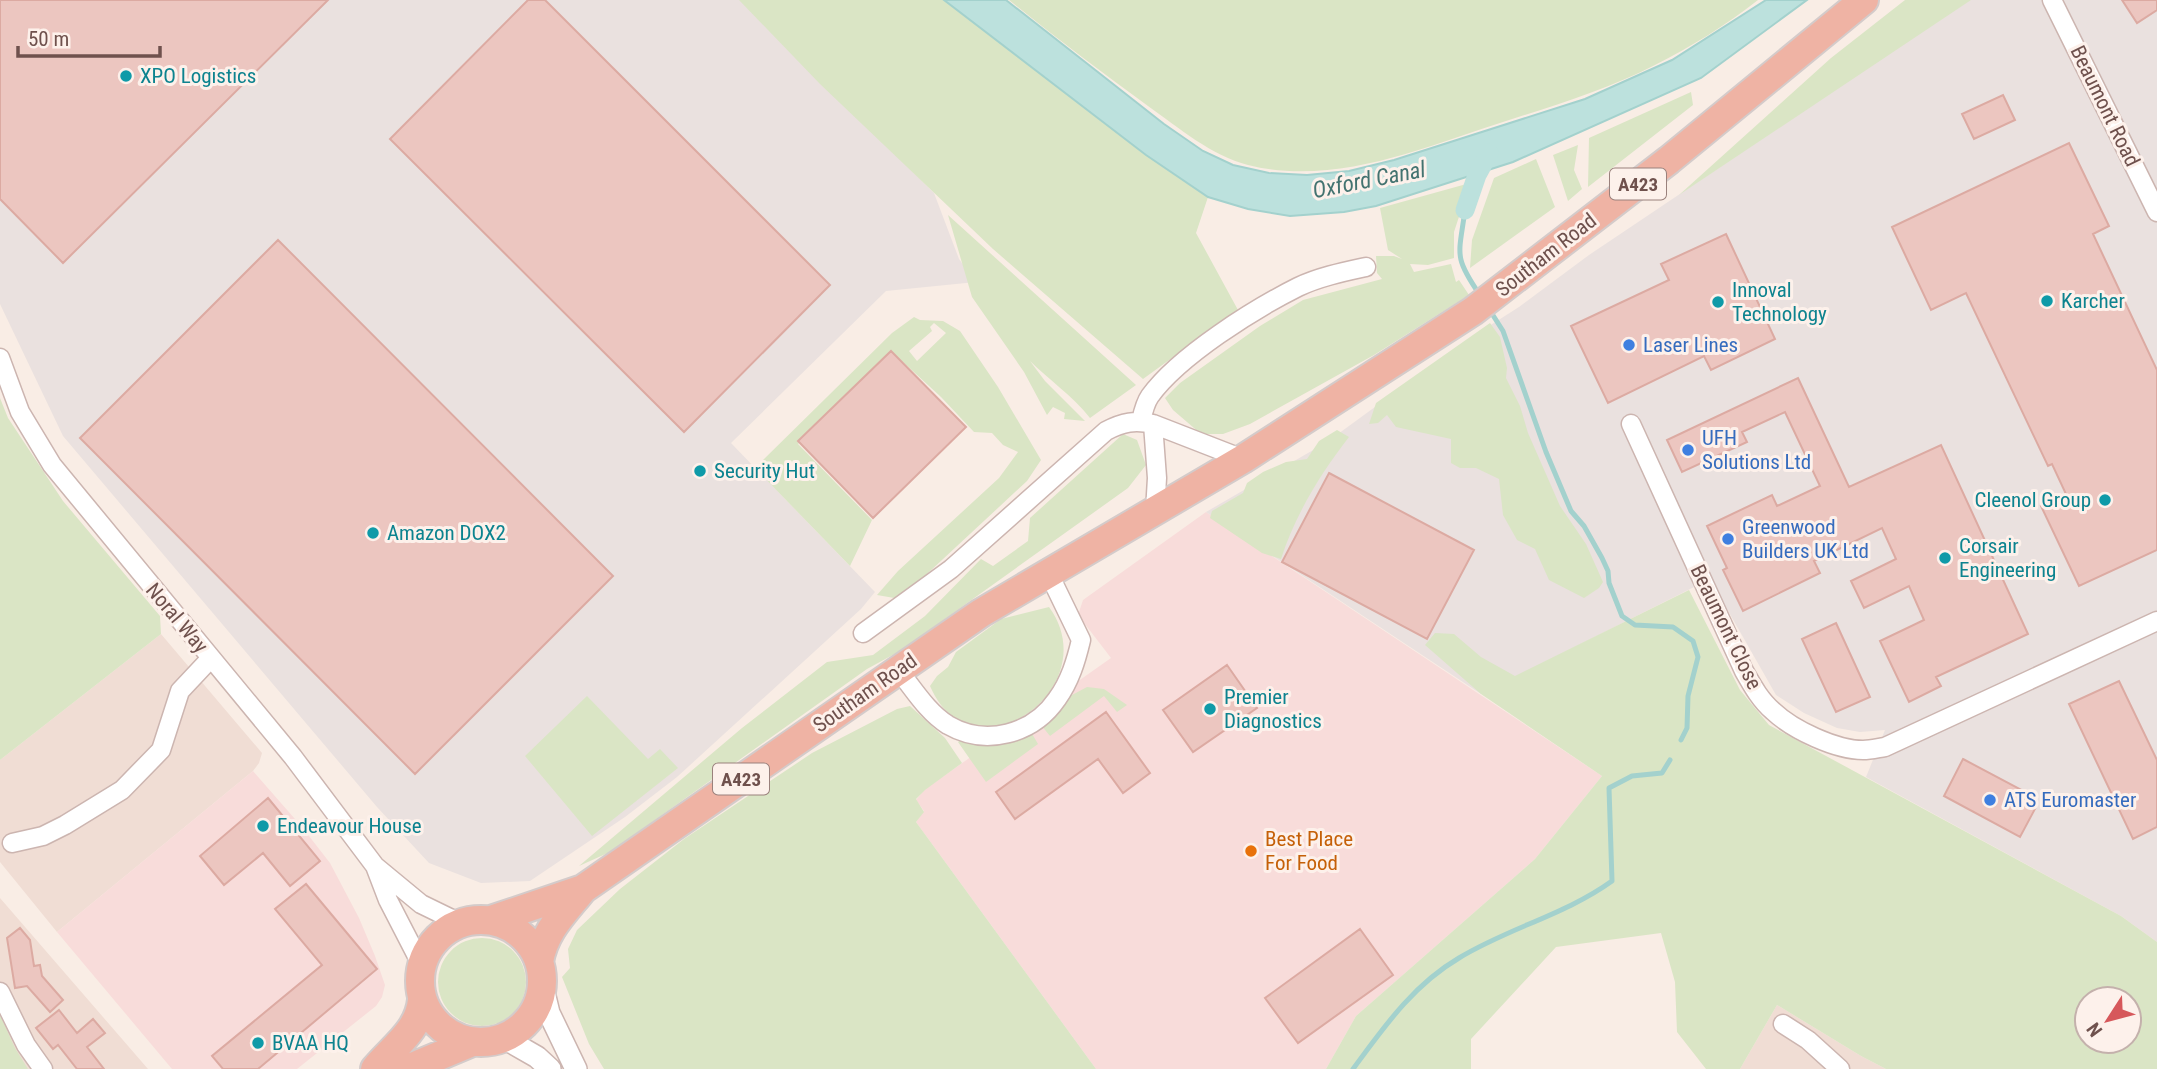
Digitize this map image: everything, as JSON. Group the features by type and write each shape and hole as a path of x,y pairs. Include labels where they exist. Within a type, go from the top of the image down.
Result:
{"highway":[{"name":"Southam Road","path":"491,920 583,889 981,613 1243,459 1484,303 1658,168 1864,0"},
{"name":"Southam Road","path":"540,973 542,944 547,934 583,889"},
{"path":"376,1069 410,1032 421,1010 421,964 429,947 443,932 460,923 491,920 520,934 531,947 540,973 538,1002 531,1017 519,1029 504,1038 472,1042 456,1038 430,1016 422,1000"},
{"path":"408,1069 472,1042"}],"street":[{"name":"Beaumont Road","path":"2052,0 2157,212"},
{"path":"1155,511 1157,478 1147,423 1149,397 1164,379 1222,333 1300,286 1366,267"},
{"name":"Noral Way","path":"0,358 20,412 52,465 293,757 375,866 421,904 460,923"},
{"path":"863,633 951,569 1106,430 1128,422 1147,423 1243,459"},
{"name":"Beaumont Close","path":"1632,424 1740,662 1757,693 1771,710 1790,725 1816,737 1843,747 1862,750 1885,747 2157,621"},
{"path":"898,670 933,713 949,725 970,734 1003,737 1032,723 1057,701 1073,671 1081,640 1049,574"},
{"path":"12,843 43,836 122,790 161,750 180,691 211,658"},
{"name":"Noral Way","path":"375,866 388,900 421,964"},
{"path":"540,973 549,1013 576,1069"},
{"path":"0,992 26,1045 43,1069"},
{"path":"1783,1024 1808,1040 1840,1069"},
{"path":"504,1038 529,1052 550,1069"}],"shaded area":[{"path":"0,0 741,0 934,193 959,259 976,282 886,291 731,443 875,592 861,609 677,777 625,817 530,881 481,883 429,863 377,807 63,436 0,304"},
{"path":"1969,0 2157,0 2157,942 2121,916 1866,777 1885,730 1860,732 1837,728 1804,713 1776,695 1710,579 1481,694 1206,512 1327,442 1589,255"},
{"path":"1206,512 1602,776 1535,859 1356,1016 1326,1069 1096,1069 916,822 924,811 916,800 924,790 1111,658 1078,615 1083,600"},
{"path":"161,634 262,753 259,763 253,771 57,932 0,862 0,760"},
{"path":"253,771 330,863 359,918 375,956 385,985 382,997 376,1006 297,1069 172,1069 57,932"},
{"path":"0,898 148,1069 0,1069"},
{"path":"1777,1005 1861,1056 1886,1069 1740,1069"}],"green space":[{"path":"739,0 944,0 1146,155 1208,197 1196,233 1238,310 1143,379 993,249 820,84"},
{"path":"1009,0 1758,0 1682,51 1600,89 1412,152 1347,168 1314,171 1248,165 1209,148 1113,80"},
{"path":"1905,0 1971,0 1679,195 1831,58"},
{"path":"1691,92 1693,105 1588,187 1589,138"},
{"path":"1578,145 1574,170 1582,189 1568,201 1553,155"},
{"path":"1536,159 1555,207 1470,268 1472,240 1494,178"},
{"path":"1470,183 1454,232 1454,258 1428,265 1410,264 1414,272 1451,264 1456,282 1459,280 1469,295 1374,355 1250,424 1223,434 1201,434 1173,410 1165,398 1180,383 1260,326 1303,300 1382,279 1377,273 1376,256 1402,259 1388,250 1380,208"},
{"path":"948,215 1136,385 1090,418 1030,361 1045,381 1085,421 1064,419 1065,413 1053,407 1047,415 1024,372 972,297"},
{"path":"914,317 920,320 943,321 960,331 998,387 1041,460 1027,481 900,599 877,595 898,571 999,478 1018,452 1003,445 992,433 974,432 891,351 798,444 872,520 850,566 755,468 892,333","holes":["934,323 946,333 917,361 909,351 932,331 930,327"]},
{"path":"1490,323 1500,337 1507,368 1506,378 1520,406 1528,433 1560,506 1586,544 1603,582 1584,598 1549,580 1535,549 1517,540 1503,515 1499,479 1476,468 1460,468 1451,463 1451,439 1396,427 1387,415 1378,423 1369,424 1376,403"},
{"path":"0,398 8,418 63,501 160,616 161,634 0,760"},
{"path":"1337,430 1349,437 1310,495 1281,559 1262,553 1210,518 1212,511 1243,493 1247,483 1286,462 1307,459 1319,441"},
{"path":"1123,434 1137,440 1146,465 1128,488 900,651 867,669 610,852 579,866 742,728 827,662 873,655 925,616 981,559 993,566 1028,541 1030,518"},
{"path":"1689,590 1740,690 1769,725 2121,916 2157,942 2157,1069 1886,1069 1777,1005 1740,1069 1706,1069 1677,1032 1675,982 1661,933 1556,947 1471,1039 1471,1069 1326,1069 1356,1016 1535,859 1602,776 1481,694 1425,645 1435,633 1454,634 1481,657 1515,676"},
{"path":"1049,607 1063,638 1061,667 1048,693 1027,714 1002,725 975,726 950,714 930,686 948,667 956,652 1001,619"},
{"path":"1087,687 1104,689 1127,705 1117,712 1104,696 1050,736 1041,725 1068,694 1072,695"},
{"path":"587,696 648,759 660,749 678,768 592,836 525,756"},
{"path":"910,706 945,738 962,763 916,799 924,812 916,822 1096,1069 604,1069 589,1044 562,977 570,968 568,949 577,930 620,889 684,839 812,753 897,709"},
{"path":"1031,732 1038,744 986,782 958,742 997,743"},
{"path":"482,938 499,941 513,951 523,965 526,982 523,999 513,1013 499,1023 482,1026 465,1023 451,1013 441,999 438,982 441,965 451,951 465,941"},
{"path":"0,1015 15,1048 28,1069 0,1069"}],"water":[{"name":"Oxford Canal","path":"944,0 1006,0 1164,124 1203,151 1233,165 1269,173 1307,175 1349,171 1394,160 1585,99 1672,60 1766,0 1807,0 1701,78 1513,162 1376,206 1344,212 1290,216 1248,209 1208,197 1146,155"}],"building":[{"name":"XPO Logistics","path":"0,0 328,0 63,263 0,199"},
{"path":"528,0 545,0 830,285 684,432 390,139"},
{"path":"2122,0 2157,0 2157,10 2137,23"},
{"path":"2003,95 2015,120 1974,139 1962,114"},
{"name":"Karcher","path":"2069,143 2109,226 2093,234 2157,370 2157,550 2079,586 2041,506 2066,494 2052,464 2048,466 1966,293 1931,310 1892,227"},
{"path":"1726,234 1775,339 1711,370 1704,356 1608,403 1571,326 1669,280 1661,264"},
{"name":"Amazon DOX2","path":"278,240 613,576 415,774 80,438"},
{"path":"891,351 966,427 873,518 798,441"},
{"path":"1798,378 1849,487 1941,445 2028,634 1936,677 1941,686 1909,702 1880,641 1924,620 1909,586 1864,608 1851,581 1896,559 1882,528 1814,561 1820,573 1743,611 1723,570 1727,568 1707,526 1772,495 1777,506 1820,486 1785,412 1742,432 1747,442 1682,472 1667,440"},
{"path":"1329,473 1474,550 1427,639 1282,562"},
{"path":"1836,623 1870,697 1836,712 1802,639"},
{"name":"Premier Diagnostics","path":"1227,665 1257,708 1193,752 1163,710"},
{"path":"2119,681 2157,760 2157,827 2133,839 2069,704"},
{"path":"1106,712 1150,773 1123,793 1098,759 1015,819 996,792"},
{"name":"ATS Euromaster","path":"1963,759 2033,796 2029,803 2036,807 2020,837 1944,796"},
{"name":"Endeavour House","path":"268,798 320,861 290,886 263,853 224,885 200,856"},
{"path":"306,884 377,969 258,1069 223,1069 212,1056 322,965 275,909"},
{"path":"20,928 30,940 34,966 40,965 42,976 63,1000 50,1012 27,986 15,988 7,938"},
{"path":"1360,929 1393,975 1298,1043 1265,998"},
{"path":"59,1010 77,1033 93,1019 105,1033 87,1047 104,1069 77,1069 58,1045 53,1049 36,1028"}],"waterway":[{"path":"1465,210 1477,175 1489,153"},
{"path":"1465,210 1460,255 1465,272 1480,295"},
{"path":"1489,309 1503,331 1546,452 1571,511 1584,526 1602,558 1622,616 1635,625 1673,627 1693,641 1698,657 1688,696 1687,728 1681,740"},
{"path":"1353,1069 1400,1008 1443,969 1478,947 1575,903 1612,881 1609,788 1632,776 1662,773 1670,760"}],"place":[{"name":"XPO Logistics","path":"126,76"},
{"name":"Karcher","path":"2047,301"},
{"name":"Innoval Technology","path":"1718,302"},
{"name":"Laser Lines","path":"1629,345"},
{"name":"UFH Solutions Ltd","path":"1688,450"},
{"name":"Security Hut","path":"700,471"},
{"name":"Cleenol Group","path":"2105,500"},
{"name":"Amazon DOX2","path":"373,533"},
{"name":"Greenwood Builders UK Ltd","path":"1728,539"},
{"name":"Corsair Engineering","path":"1945,558"},
{"name":"Premier Diagnostics","path":"1210,709"},
{"name":"ATS Euromaster","path":"1990,800"},
{"name":"Endeavour House","path":"263,826"},
{"name":"Best Place For Food","path":"1251,851"},
{"name":"BVAA HQ","path":"258,1043"}]}
